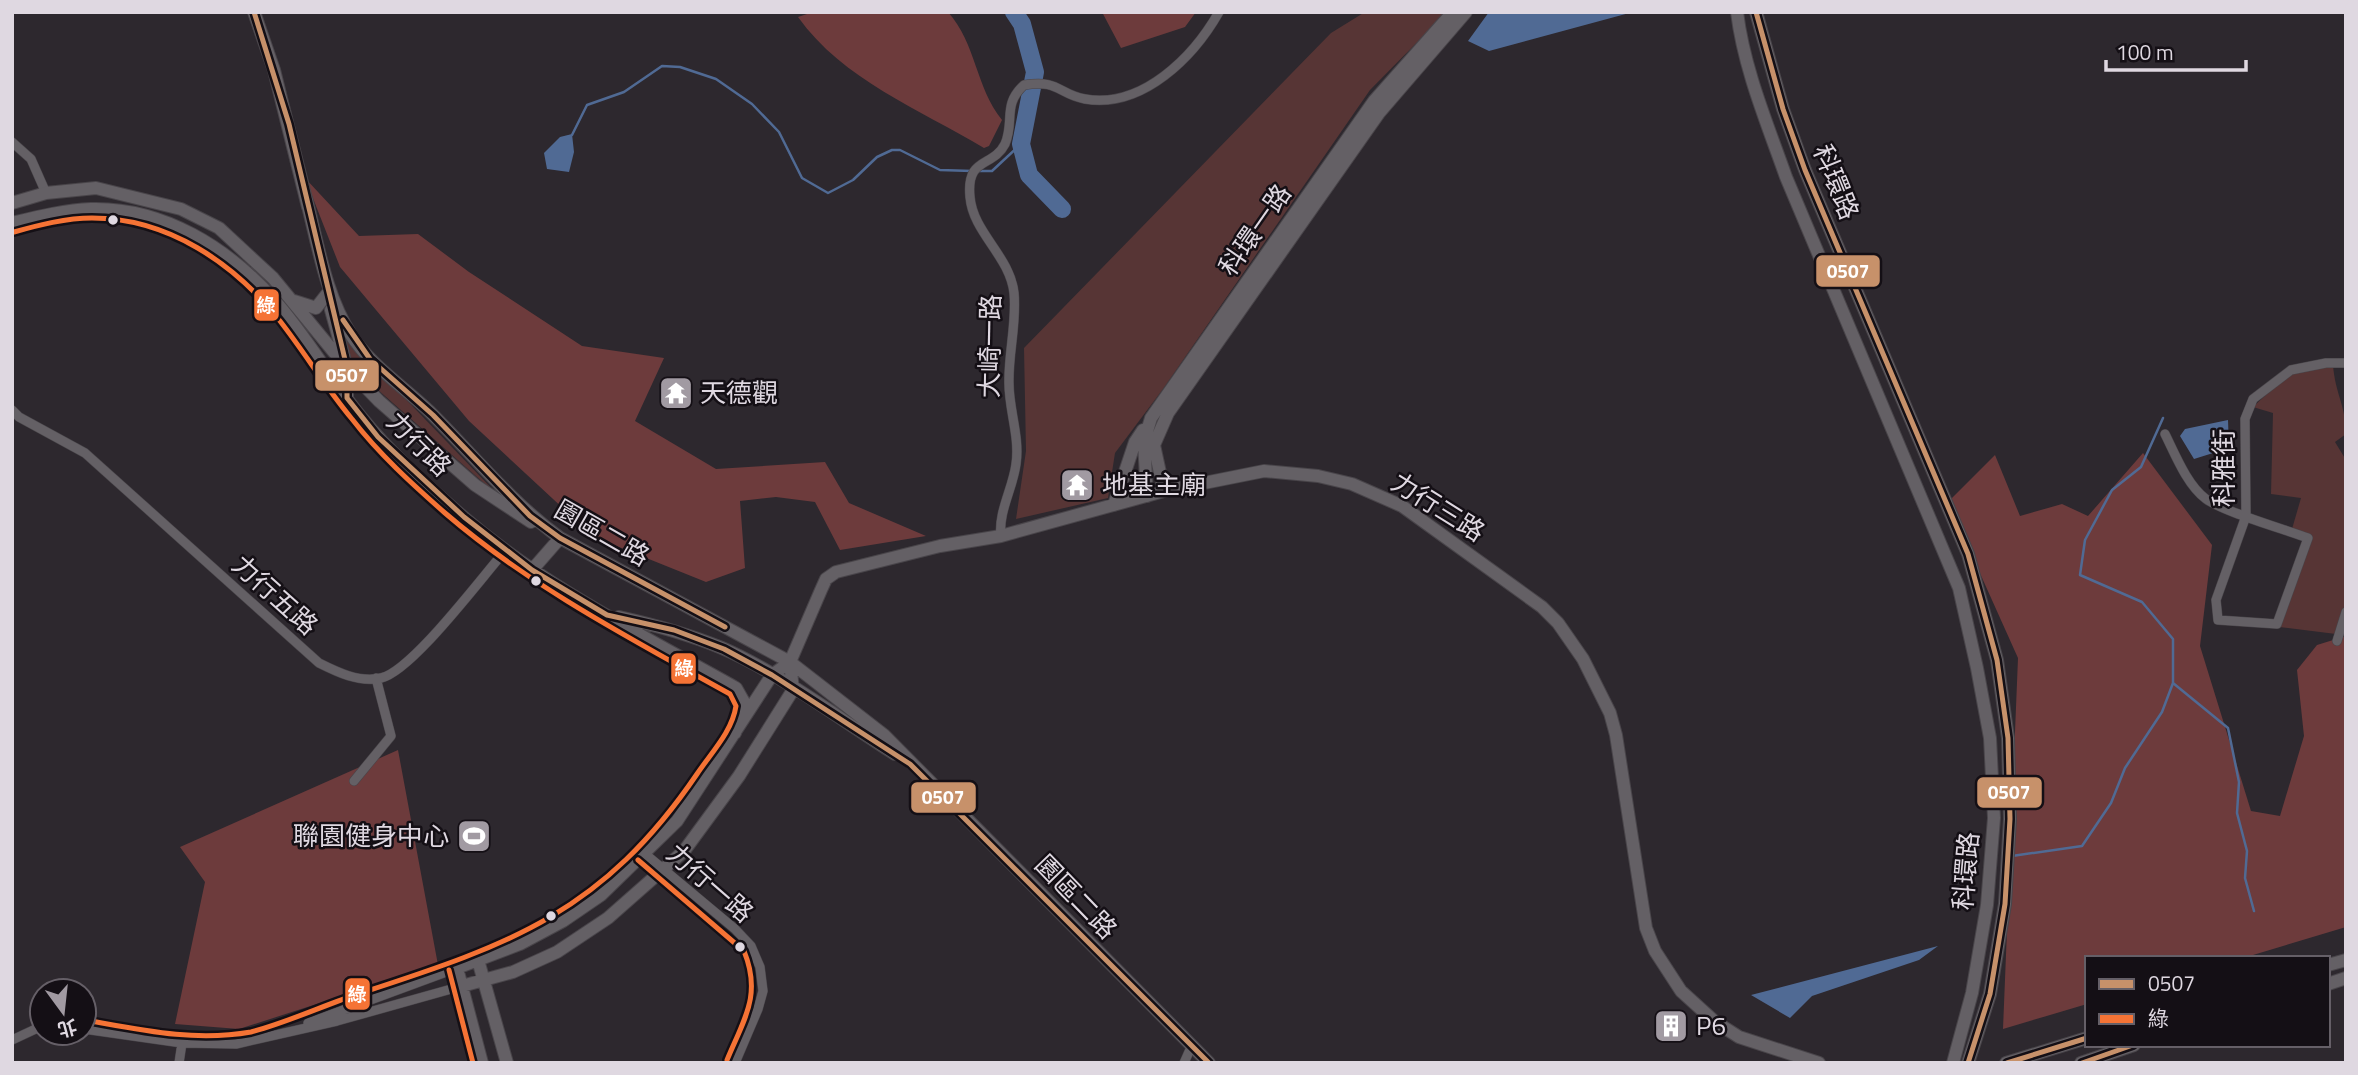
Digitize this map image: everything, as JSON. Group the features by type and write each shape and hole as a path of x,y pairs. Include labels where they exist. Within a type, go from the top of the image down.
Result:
{"street":[{"name":"園區二路","path":"254,12 274,70 329,286 351,335 370,359 433,415 530,516 560,538 790,662 884,735 1209,1063"},
{"name":"大崎一路","path":"1001,536 1000,523 1017,453 1009,385 1014,297 1009,272 978,221 969,197 973,172 977,164 992,158 1004,146 1010,101 1024,85 1040,82 1095,100 1143,88 1179,66 1207,34 1219,12"},
{"name":"科環一路","path":"1147,496 1143,459 1147,424 1374,101 1453,12"},
{"name":"科環一路","path":"1164,491 1154,445 1168,413 1379,113 1466,12"},
{"name":"科環路","path":"1737,12 1741,39 1786,177 1840,309 1890,418 1959,587 1990,738 1993,830 1987,905 1972,993 1953,1063"},
{"name":"科環路","path":"1756,12 1761,37 1805,170 1968,554 1997,660 2008,738 2010,819 2005,904 1990,994 1970,1059"},
{"path":"12,142 31,159 46,193"},
{"name":"力行路","path":"12,203 46,193 96,187 181,209 219,228 244,249 294,301 347,368 475,485 513,512 560,538"},
{"name":"園區二路","path":"306,198 347,368 347,398"},
{"name":"力行路","path":"12,223 89,209 120,210 161,221 198,237 232,259 276,302 347,398 412,472 505,551 532,570 736,688 745,704 745,712 735,733"},
{"path":"294,301 316,307 327,294"},
{"name":"科雅街","path":"2246,516 2308,538 2277,624 2218,620 2216,600 2246,516 2245,419 2253,399 2291,369 2326,363 2346,363"},
{"name":"力行五路","path":"12,410 19,417 85,453 319,663 345,676 376,678"},
{"path":"1114,505 1135,442 1147,424"},
{"path":"2165,434 2182,467 2205,498 2246,516"},
{"name":"力行三路","path":"793,690 790,662 821,590 836,572 940,546 1001,536 1164,491 1264,471 1318,476 1352,484 1402,506 1542,607 1558,623 1583,659 1610,713 1646,928 1665,968 1696,1006 1739,1037 1819,1063"},
{"path":"532,570 560,538"},
{"path":"354,781 391,736 376,678 405,665 505,551"},
{"path":"2336,641 2346,612"},
{"name":"園區二路","path":"607,615 674,630 724,649 772,675 911,764"},
{"path":"295,1030 331,1012 520,944 563,922 601,895 677,821 772,675 790,662"},
{"path":"98,1031 182,1043 236,1044 486,980 558,953 608,918 684,851 731,787 793,690"},
{"name":"力行一路","path":"644,853 735,929 751,947 760,967 763,991 735,1063"},
{"path":"478,960 508,1063"},
{"path":"457,968 482,1063"},
{"path":"12,1040 16,1035 28,1031"},
{"path":"2006,1063 2085,1039"},
{"path":"180,1063 182,1043"},
{"path":"1184,1063 1192,1045"},
{"path":"2081,1063 2128,1047"}],"shaded area":[{"path":"813,12 948,12 965,38 986,93 1002,120 989,146 984,148 859,76 816,39 798,17"},
{"path":"1102,12 1196,12 1185,27 1121,48"},
{"path":"1365,12 1447,12 1370,90 1163,389 1115,453 1108,498 1016,519 1026,451 1024,348 1331,33"},
{"path":"305,178 359,236 418,234 469,272 582,346 664,358 635,421 716,469 825,462 849,503 926,536 840,550 815,502 776,497 740,501 745,568 706,582 594,537 469,421 340,267"},
{"path":"341,332 502,499 352,367"},
{"path":"2333,365 2346,434 2335,442 2346,460 2346,602 2336,634 2279,627 2312,535 2292,529 2301,498 2271,494 2273,413 2253,407 2289,373"},
{"path":"2143,453 2212,545 2200,646 2251,811 2280,816 2304,736 2297,670 2317,645 2346,636 2346,927 2250,956 2085,956 2085,1005 2003,1029 2018,658 1948,502 1995,455 2020,516 2062,504 2088,516"},
{"path":"398,750 438,965 239,1029 175,1024 205,882 180,847"}],"water":[{"path":"1489,12 1633,12 1489,51 1468,41"},
{"path":"572,134 574,152 569,172 547,169 544,153 560,137"},
{"path":"2228,420 2229,448 2194,459 2180,436 2185,429"},
{"path":"1938,946 1919,960 1812,996 1790,1018 1751,995"}],"waterway":[{"path":"1014,12 1022,24 1035,72 1021,144 1029,175 1062,209"},
{"path":"572,135 587,105 624,92 662,66 680,67 716,79 752,104 779,132 802,178 828,193 853,180 877,157 892,150 900,150 940,170 972,171"},
{"path":"979,171 992,171 1021,144"},
{"path":"2012,856 2082,846 2111,803 2125,768 2162,712 2173,683 2173,639 2142,602 2080,575 2085,540 2112,490 2141,467 2163,418"},
{"path":"2173,683 2228,728 2239,782 2237,813 2247,851 2245,878 2254,911"}],"transit line":[{"name":"0507","path":"254,12 289,124 347,368 347,398 378,437 464,517 532,570 607,615 674,630 724,649 772,675 910,764 1209,1063"},
{"name":"0507","path":"1756,12 1783,109 1805,170 1968,554 1997,660 2008,738 2010,819 2005,904 1990,994 1968,1063"},
{"name":"綠","path":"14,232 72,219 120,220 173,235 220,263 242,280 280,321 362,432 445,513 512,565 583,611 730,694 736,706 730,725 714,750 662,821 626,860 589,891 550,917 509,939 464,958 251,1032 188,1035 98,1022"},
{"name":"0507","path":"343,320 370,359 433,415 530,516 560,538 725,627"},
{"name":"綠","path":"638,860 744,951 751,981 749,1007 727,1060"},
{"name":"綠","path":"449,970 473,1063"},
{"name":"0507","path":"2007,1063 2085,1039"},
{"name":"0507","path":"2082,1063 2127,1047"}],"place":[{"name":"天德觀","path":"676,393"},
{"name":"地基主廟","path":"1077,485"},
{"name":"聯園健身中心","path":"474,836"},
{"name":"P6","path":"1671,1026"}]}
